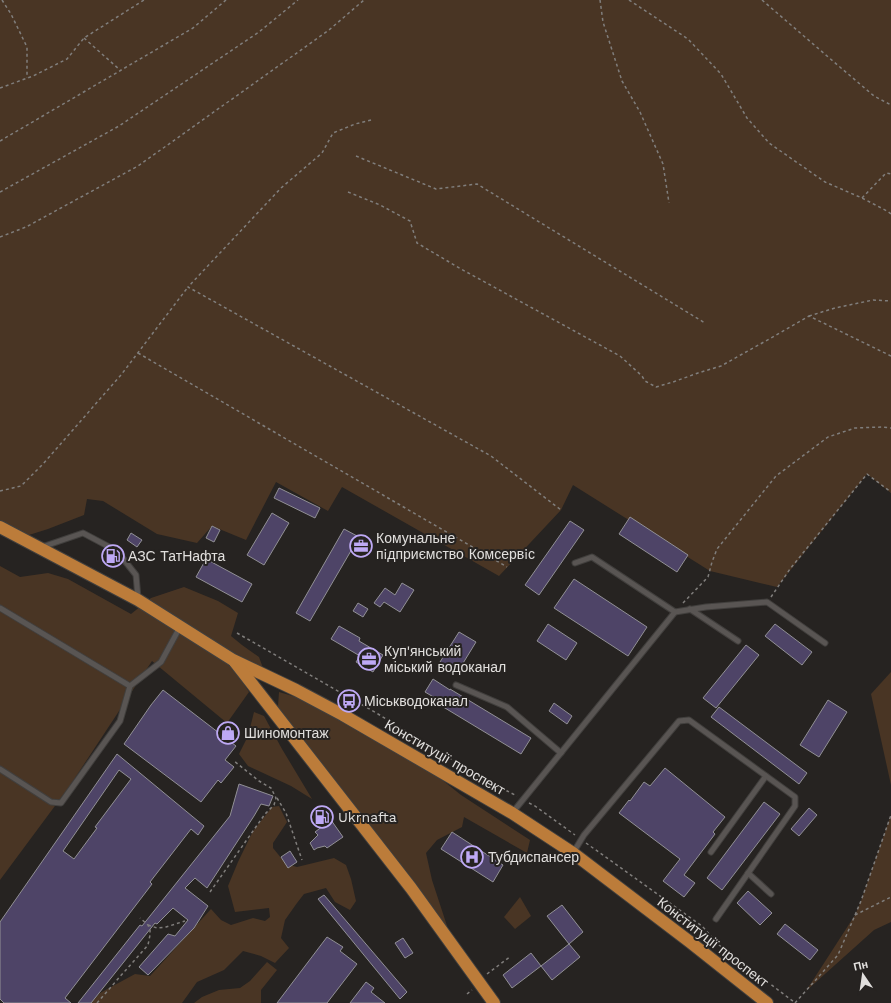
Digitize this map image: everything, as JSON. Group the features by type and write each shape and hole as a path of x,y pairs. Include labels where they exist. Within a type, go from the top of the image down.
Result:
{"main road":[{"name":"Конституції проспект","path":"0,527 138,600 233,660 296,690 343,715 512,813 573,853 767,1003"},
{"path":"233,660 411,888 494,1003"}],"lane":[{"path":"39,547 83,533 117,551 136,575 138,600"},
{"path":"575,563 592,557 675,612 706,607 767,602 825,643"},
{"path":"0,608 130,686"},
{"path":"690,610 738,641"},
{"path":"512,813 675,612"},
{"path":"0,768 51,802 61,803 120,721 130,686 161,662 180,627"},
{"path":"456,685 507,707 561,753"},
{"path":"573,853 584,834 679,721 689,720 795,797 795,806 716,919"},
{"path":"711,852 766,776"},
{"path":"748,873 771,894"}],"path":[{"path":"2,0 28,47 27,78"},
{"path":"0,88 27,78 67,59 84,38 144,0"},
{"path":"0,141 193,28 226,0"},
{"path":"0,192 119,126 259,32 298,0"},
{"path":"0,237 26,227 138,166 329,30 364,0"},
{"path":"600,0 603,22 622,81 640,112 663,164 669,203"},
{"path":"629,0 688,39 721,74 747,118 769,143 825,182 862,198 891,214"},
{"path":"762,0 874,96 891,105"},
{"path":"84,38 120,71"},
{"path":"0,491 21,486 43,464 121,375 188,287 281,188 322,153 332,133 355,124 371,120"},
{"path":"356,156 436,189 477,184 705,323"},
{"path":"862,198 886,173 891,174"},
{"path":"348,192 380,205 410,221 417,243 461,269 620,356 642,376 645,381 656,387 721,366 809,316 835,308 872,300 891,300"},
{"path":"188,287 491,456 560,510"},
{"path":"809,316 891,356"},
{"path":"138,353 507,567"},
{"path":"675,612 708,577 717,549 776,476 828,437 855,428 891,428"},
{"path":"767,602 790,569 867,474 891,492"},
{"path":"234,761 259,781 271,788 286,813 302,860"},
{"path":"210,892 265,814 274,805 276,798 272,791"},
{"path":"795,1003 838,955 861,902 891,816"},
{"path":"855,915 891,897"},
{"path":"140,918 157,928 166,927 185,921"},
{"path":"97,1003 148,945 150,930 148,924"},
{"path":"467,994 480,984 485,975 511,956"}],"shaded area":[{"path":"0,0 891,0 891,493 867,474 777,587 710,571 573,485 561,510 499,576 342,487 328,511 276,482 246,540 212,526 197,543 157,534 103,501 87,499 84,515 48,529 13,540 0,532"},
{"path":"0,566 20,577 48,573 68,579 131,614 151,598 184,587 218,601 238,613 231,636 259,657 263,668 235,670 249,692 227,723 152,661 69,787 0,880"},
{"path":"891,672 891,785 871,694"},
{"path":"279,692 303,699 421,763 461,795 530,840 527,853 464,817 462,827 437,840 426,853 432,880 450,935 283,720 278,706"},
{"path":"254,712 264,716 312,799 291,786 248,766 239,754 248,736"},
{"path":"279,806 287,822 273,843 273,848 286,864 297,867 334,858 346,865 356,901 350,910 335,902 326,888 304,894 285,920 281,938 289,948 275,963 261,956 243,951 224,970 197,982 182,1003 91,1003 100,993 135,974 150,976 211,909 221,920 231,925 253,918 265,921 270,917 269,908 235,912 228,886 253,831 272,807"},
{"path":"891,815 891,922 874,930 806,991 855,915"},
{"path":"520,897 531,916 515,929 504,917"},
{"path":"267,962 277,970 261,990 261,1003 194,1003 202,997 219,990 240,988 250,981"}],"building":[{"path":"279,488 320,508 315,518 274,498"},
{"path":"272,513 289,523 264,565 247,555"},
{"path":"630,517 688,555 677,572 619,534"},
{"path":"570,521 584,530 539,595 525,585"},
{"path":"212,526 220,530 214,542 206,538"},
{"path":"344,529 359,537 310,621 296,613"},
{"path":"131,533 142,540 137,547 127,540"},
{"path":"206,559 252,584 242,602 196,577"},
{"path":"574,579 647,627 628,656 554,608"},
{"path":"402,583 414,590 400,612 384,602 380,607 374,603 385,588 395,595"},
{"path":"358,603 368,609 363,617 353,611"},
{"path":"548,624 577,643 566,660 537,641"},
{"path":"775,624 812,652 802,665 765,636"},
{"path":"339,626 360,638 359,641 383,655 373,672 356,662 360,656 331,639"},
{"path":"459,632 476,642 457,673 440,662"},
{"path":"746,645 759,655 716,708 703,698"},
{"path":"433,679 531,738 521,754 440,705 442,702 425,692"},
{"path":"163,690 236,746 225,760 234,767 221,783 218,780 201,802 124,744"},
{"path":"828,700 847,712 819,757 800,745"},
{"path":"554,703 572,716 567,724 549,711"},
{"path":"719,707 807,773 799,784 711,717"},
{"path":"117,754 204,826 198,835 191,829 150,882 152,884 65,998 71,1003 4,1003 0,999 0,922","holes":["119,770 131,779 95,827 97,828 74,859 63,851"]},
{"path":"665,768 725,817 713,832 715,834 684,875 695,883 684,897 663,881 680,859 619,813 644,782 650,786"},
{"path":"239,784 273,796 269,806 261,804 207,888 195,878 185,888 208,906 194,928 148,975 139,967 168,934 175,936 188,920 173,908 157,924 155,923 91,1003 78,1003 230,816"},
{"path":"764,802 780,814 722,890 707,878"},
{"path":"809,808 817,815 799,836 791,829"},
{"path":"331,820 343,837 327,848 325,846 314,850 310,843 318,835 315,832"},
{"name":"Тубдиспансер","path":"452,832 503,865 493,882 441,849"},
{"path":"290,851 297,862 288,868 281,857"},
{"path":"748,891 772,913 760,925 737,903"},
{"path":"324,895 407,992 400,999 318,899"},
{"path":"562,905 583,932 569,944 547,916"},
{"path":"785,924 818,950 810,960 777,934"},
{"path":"327,937 343,947 340,951 357,964 327,1003 277,1003"},
{"path":"403,938 413,953 405,958 395,943"},
{"path":"569,944 580,957 552,980 541,966"},
{"path":"531,953 541,966 512,988 503,975"},
{"path":"366,982 374,988 371,992 385,1003 350,1003"}],"place":[{"name":"Комунальне пiдприємство Комсервiс","path":"361,546"},
{"name":"АЗС ТатНафта","path":"113,556"},
{"name":"Куп'янський міський водоканал","path":"369,659"},
{"name":"Міськводоканал","path":"349,701"},
{"name":"Шиномонтаж","path":"228,733"},
{"name":"Ukrnafta","path":"322,817"},
{"name":"Тубдиспансер","path":"472,857"}]}
